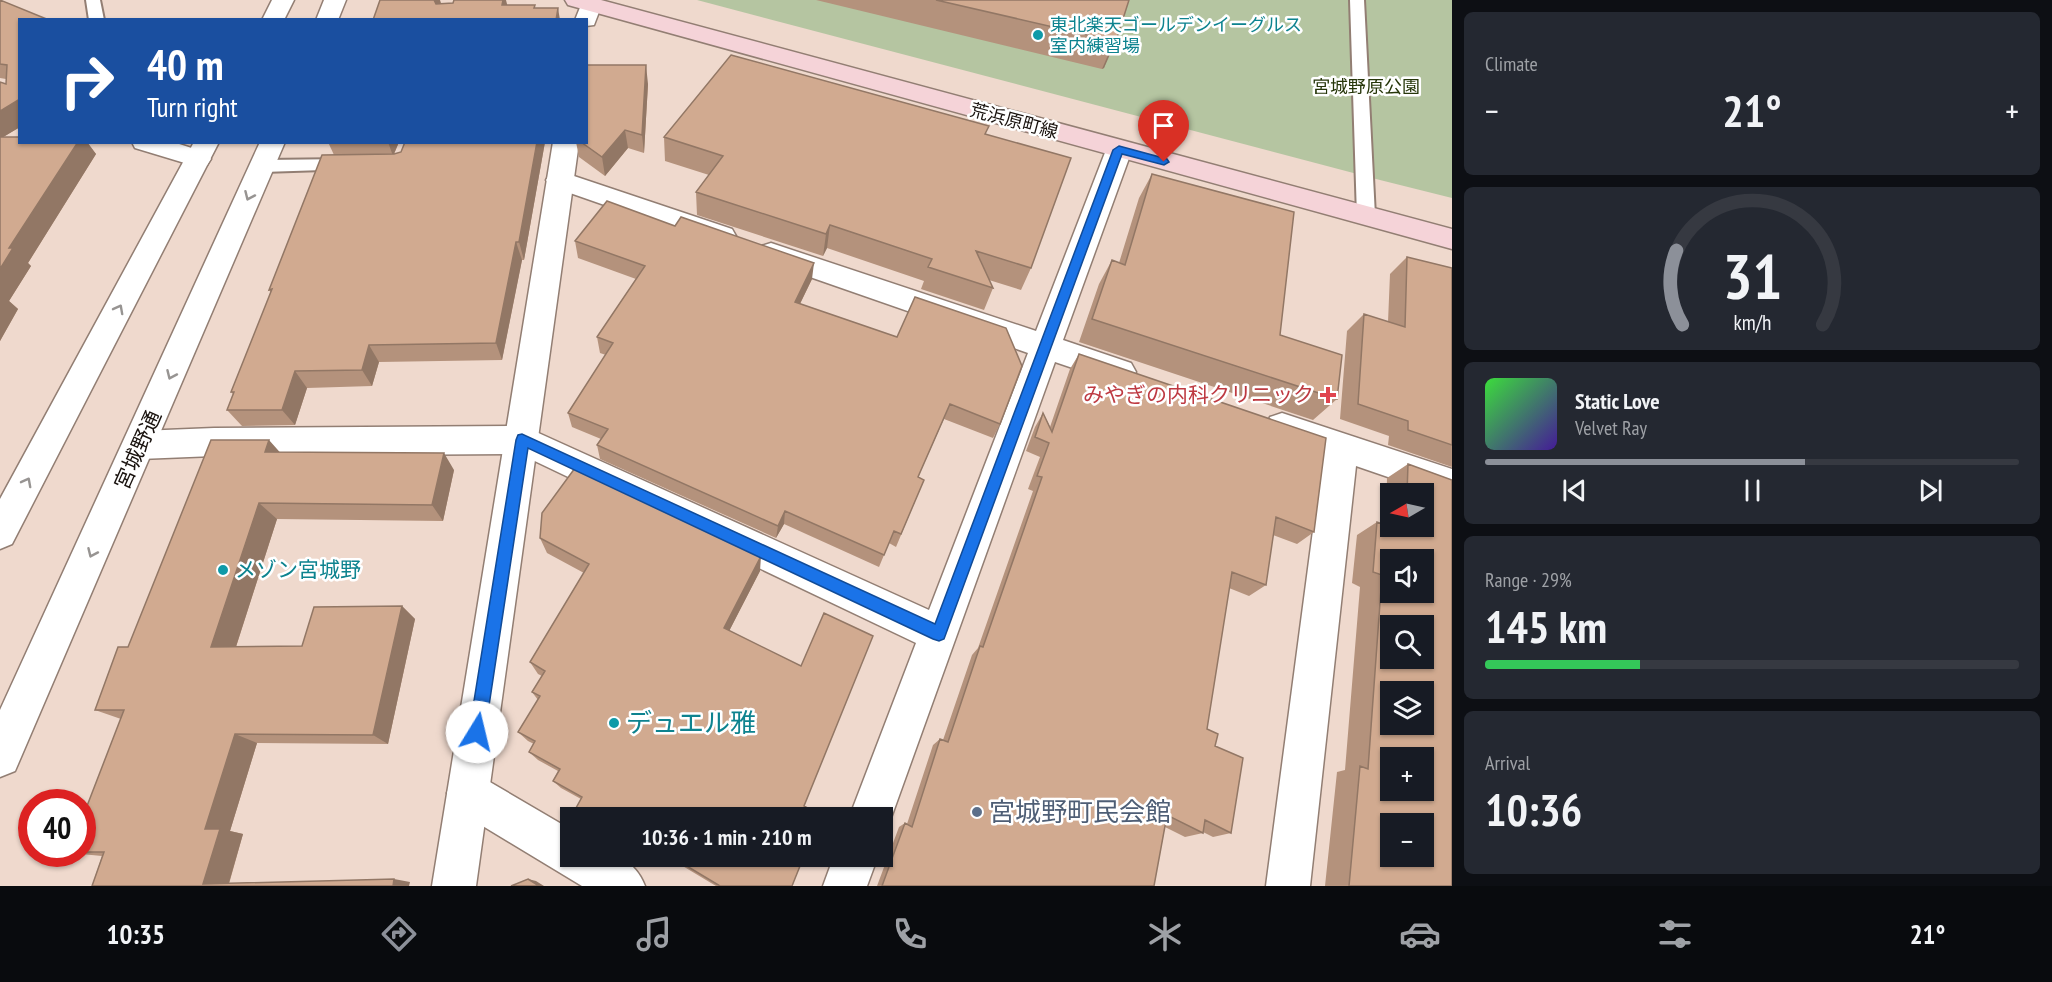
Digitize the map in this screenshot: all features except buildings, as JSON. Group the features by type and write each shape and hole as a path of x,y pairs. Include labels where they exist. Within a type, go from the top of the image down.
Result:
{"main road":[{"name":"荒浜原町線","path":"585,8 1452,239"}],"street":[{"path":"274,18 283,0"},
{"path":"328,18 335,0"},
{"path":"0,533 202,151 157,144"},
{"path":"454,886 566,144"},
{"path":"874,807 1119,150"},
{"name":"宮城野通","path":"0,756 268,154"},
{"path":"559,180 1149,382"},
{"path":"1251,416 1452,484"},
{"path":"140,445 214,442 522,440 939,634"},
{"path":"1288,886 1341,447"},
{"path":"468,793 560,848"},
{"path":"592,867 623,886"},
{"path":"845,886 852,867"}],"lane":[{"path":"93,0 97,18"},
{"path":"1357,0 1366,216"},
{"path":"268,154 368,165"}],"green space":[{"name":"宮城野原公園","path":"697,0 1452,0 1452,198 1380,180"}],"place":[{"name":"東北楽天ゴールデンイーグルス 室内練習場","path":"1038,35"},
{"name":"みやぎの内科クリニック","path":"1328,395"},
{"name":"メゾン宮城野","path":"223,570"},
{"name":"デュエル雅","path":"614,723"},
{"name":"宮城野町民会館","path":"977,812"}],"route":[{"path":"477,732 522,440 939,634 1119,150 1164,162"}]}
